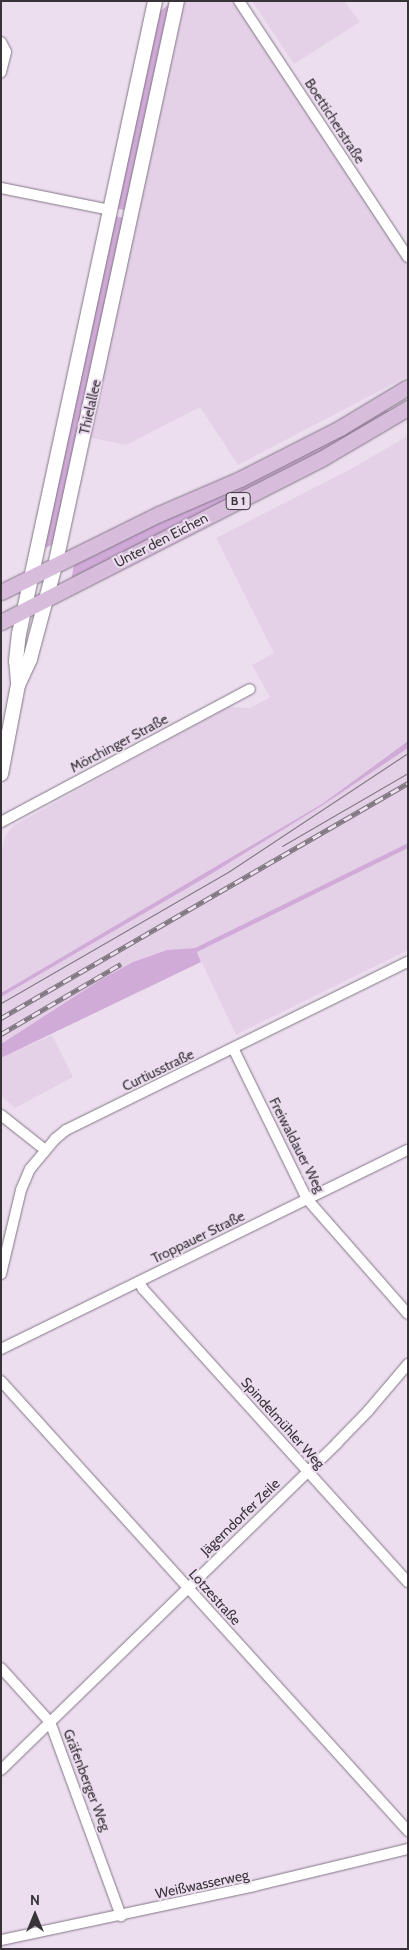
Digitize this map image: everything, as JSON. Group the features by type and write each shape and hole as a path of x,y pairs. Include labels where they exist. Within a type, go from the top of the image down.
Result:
{"main road":[{"name":"Thielallee","path":"18,685 16,661 19,634 33,576 155,1"},
{"name":"Thielallee","path":"18,685 30,659 54,566 132,215 177,1"},
{"path":"110,210 132,215"},
{"name":"Unter den Eichen","path":"54,566 159,514 240,479 340,428 408,387"},
{"path":"389,398 403,411"},
{"name":"Unter den Eichen","path":"46,599 321,459 403,411"},
{"name":"B 1","path":"1,592 54,566"},
{"name":"B 1","path":"1,622 46,599"},
{"path":"1,774 18,685"}],"street":[{"name":"Boetticherstraße","path":"239,1 408,257"},
{"path":"1,42 6,52 1,72"},
{"path":"1,188 110,210"},
{"name":"Mörchinger Straße","path":"1,822 250,690"},
{"name":"Curtiusstraße","path":"1,1274 21,1190 30,1169 44,1149 66,1130 408,962"},
{"name":"Freiwaldauer Weg","path":"233,1048 306,1199 408,1314"},
{"path":"1,1115 44,1149"},
{"name":"Troppauer Straße","path":"1,1349 408,1150"},
{"name":"Spindelmühler Weg","path":"139,1282 143,1289 408,1582"},
{"name":"Jägerndorfer Zeile","path":"1,1770 308,1471 368,1411 408,1364"},
{"name":"Lotzestraße","path":"1,1381 408,1831"},
{"name":"Gräfenberger Weg","path":"1,1668 50,1722 121,1916"},
{"name":"Weißwasserweg","path":"1,1940 121,1916 408,1850"}],"shaded area":[{"path":"182,1 235,1 408,262 408,376 238,465 200,407 126,445 88,437"},
{"path":"252,1 344,1 360,22 294,64"},
{"path":"168,5 171,5 127,211 116,208 158,13"},
{"path":"115,216 125,218 56,543 41,550"},
{"path":"386,410 389,411 339,443 71,581 74,565 216,497"},
{"path":"408,436 408,741 322,804 1,993 1,854 5,837 13,826 228,707 250,708 270,697 252,665 274,653 216,538 349,470"},
{"path":"408,741 408,748 323,805 208,876 1,997 1,993 322,804"},
{"path":"408,748 408,843 195,948 167,950 133,962 100,980 1,1044 1,997 208,876 323,805"},
{"path":"408,843 408,848 197,952 201,962 1,1058 1,1044 100,980 133,962 167,950 195,948"},
{"path":"408,848 408,950 236,1035 197,952"},
{"path":"52,1035 73,1077 15,1108 1,1096 1,1058"}],"tram line":[{"path":"1,1003 228,872 408,753"},
{"path":"282,846 408,773"}],"railway":[{"path":"1,1018 408,783"},
{"path":"1,1034 121,964"}]}
